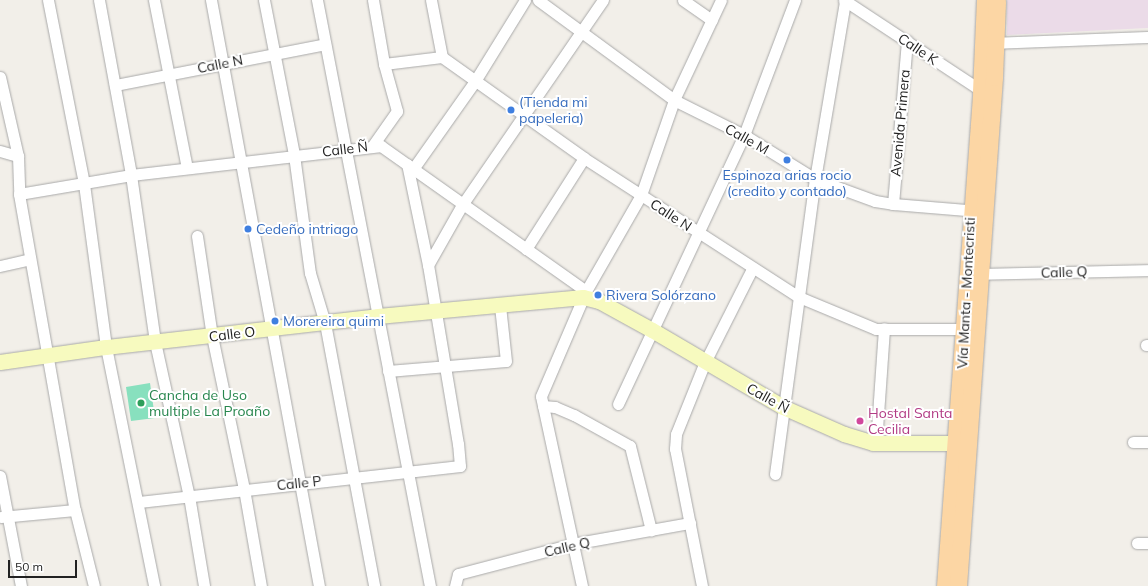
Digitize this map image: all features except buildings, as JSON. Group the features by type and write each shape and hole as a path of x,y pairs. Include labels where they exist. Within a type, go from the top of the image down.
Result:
{"main road":[{"name":"Vía Manta - Montecristi","path":"985,0 990,43"},
{"name":"Vía Manta - Montecristi","path":"958,586 963,443 977,211 990,43 997,0"},
{"name":"Vía Manta - Montecristi","path":"945,586 963,443"}],"street":[{"path":"48,0 84,184 106,347 139,502 154,586"},
{"path":"99,0 132,175 155,342 189,496 204,586"},
{"path":"154,0 187,168"},
{"path":"211,0 221,64 319,586"},
{"path":"264,0 294,155 310,273 325,323 352,477 374,586"},
{"path":"317,0 348,148 406,471 430,586"},
{"path":"373,0 384,64 397,111 373,145"},
{"path":"384,64 442,57 431,0"},
{"path":"445,366 410,166 475,81 525,0"},
{"name":"Calle M","path":"538,0 674,100 744,135 815,179 876,201 893,204 977,211"},
{"path":"428,265 462,204 603,0"},
{"path":"683,0 712,20"},
{"path":"582,586 542,396 585,294 640,195 674,100 721,0"},
{"path":"618,404 652,330 700,233 744,135 795,0"},
{"path":"774,474 815,179 844,0"},
{"name":"Calle K","path":"844,0 987,94"},
{"path":"990,43 1148,37"},
{"name":"Avenida Primera","path":"893,204 907,41"},
{"name":"Calle N","path":"115,85 325,44"},
{"name":"Calle N","path":"442,57 584,158 700,233 752,269 798,297 876,328 971,329"},
{"path":"0,77 18,156 19,194 75,510 94,586"},
{"name":"Calle Ñ","path":"19,194 132,175 239,161 373,145 387,148 462,204 526,249 585,294 652,330 783,407 844,434 876,443 963,443"},
{"path":"0,151 18,156"},
{"path":"526,249 584,158"},
{"path":"197,236 212,336 244,489 261,586"},
{"path":"0,266 30,259"},
{"path":"702,586 675,449 676,434 705,362 752,269"},
{"name":"Calle Q","path":"974,274 1148,270"},
{"name":"Calle O","path":"0,362 47,354 106,347 378,316 500,306 585,294"},
{"path":"388,371 506,362 500,306"},
{"path":"876,443 884,328"},
{"name":"Calle P","path":"139,502 300,482 460,466 445,366"},
{"path":"543,406 555,407 574,415 630,446 651,530"},
{"path":"1133,442 1148,442"},
{"path":"0,476 4,517 21,586"},
{"path":"4,517 75,510"},
{"name":"Calle Q","path":"455,586 458,574 572,544 690,523"}],"shaded area":[{"path":"1007,0 1148,0 1148,28 1007,35"}],"green space":[{"name":"Cancha de Uso multiple La Proaño","path":"150,383 155,418 131,421 126,387"}],"place":[{"name":"(Tienda mi papeleria)","path":"511,110"},
{"name":"Espinoza arias rocio (credito y contado)","path":"787,160"},
{"name":"Cedeño intriago","path":"248,229"},
{"name":"Rivera Solórzano","path":"598,295"},
{"name":"Morereira quimi","path":"275,321"},
{"name":"Cancha de Uso multiple La Proaño","path":"141,403"},
{"name":"Hostal Santa Cecilia","path":"860,421"}]}
